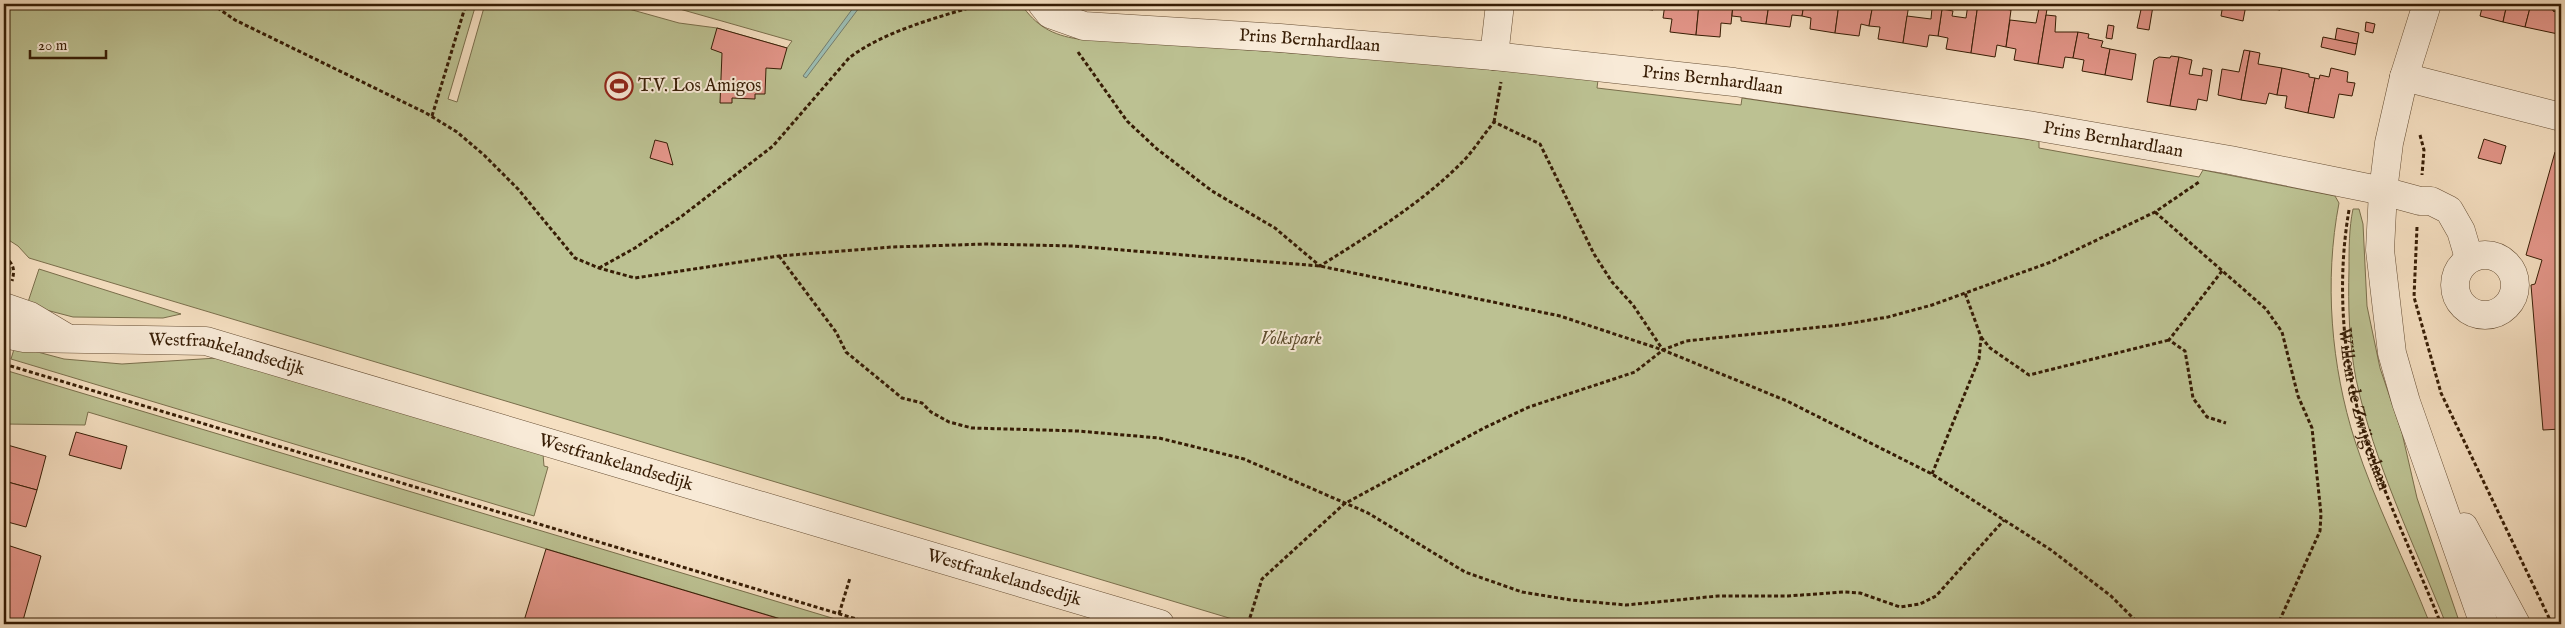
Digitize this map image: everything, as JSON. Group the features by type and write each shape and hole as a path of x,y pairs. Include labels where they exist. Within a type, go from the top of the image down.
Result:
{"street":[{"path":"1494,56 1500,4"},
{"path":"2427,4 2404,77 2389,143 2383,190 2380,250 2392,353 2406,402 2484,624"},
{"name":"Prins Bernhardlaan","path":"1046,9 1084,26 1280,38 1494,56 1812,92 2028,125 2230,160 2383,190 2420,201 2431,201 2449,210 2461,231 2470,258"},
{"path":"2404,77 2561,117"},
{"name":"Westfrankelandsedijk","path":"4,307 30,316 67,338"},
{"name":"Westfrankelandsedijk","path":"4,334 24,338 206,341 1160,624"},
{"path":"2423,448 2516,624"}],"path":[{"path":"212,4 235,20 432,116 457,132 518,188 575,258 598,268 635,278 779,256 892,246 986,244 1073,246 1320,266 1560,316 1663,350 1787,401 1932,474 2051,550 2111,596 2139,624"},
{"path":"432,116 466,4"},
{"path":"598,268 635,248 682,216 773,146 849,58 862,48 924,22 982,4"},
{"path":"1046,9 1128,121 1158,149 1205,185 1274,228 1320,266"},
{"path":"1320,266 1364,238 1433,188 1468,156 1494,122 1500,95 1502,71 1494,56"},
{"path":"1494,122 1540,144 1594,254 1612,282 1633,305 1663,350"},
{"path":"1248,624 1262,579 1344,504 1434,454 1529,407 1635,372 1663,350 1686,341 1840,325 1888,317 1965,293 2051,262 2156,212 2230,160"},
{"name":"Willem de Zwijgerlaan","path":"2354,184 2345,235 2344,256 2344,319 2350,374 2368,442 2441,624"},
{"path":"2420,201 2414,297 2441,394 2552,624"},
{"path":"2156,212 2266,309 2282,332 2298,396 2312,428 2317,460 2320,531 2278,624"},
{"path":"779,256 836,332 846,352 902,398 922,404 931,412 949,422 972,428 1078,431 1159,438 1199,446 1244,459 1368,513 1466,572 1522,592 1571,600 1626,605 1718,596 1788,596 1844,592 1860,593 1900,607 1920,604 1936,596 2004,520"},
{"path":"1965,293 1981,337 1990,348 2029,375 2055,366 2148,347 2168,340 2222,271"},
{"path":"1932,474 1979,358 1981,337"},
{"path":"2168,340 2185,351 2193,398 2207,417 2226,423"},
{"path":"4,364 873,624"},
{"path":"839,614 850,578"}],"green space":[{"name":"Volkspark","path":"4,4 476,4 448,99 457,102 485,4 611,4 679,23 717,28 787,48 792,41 662,4 1021,4 1045,28 1060,35 1078,39 1338,56 1598,80 1597,88 1741,105 1742,98 2039,141 2039,148 2199,177 2203,170 2335,196 2339,203 2334,233 2331,293 2335,353 2340,383 2363,464 2430,624 1249,624 29,258 18,246 4,237"},
{"path":"2353,209 2359,209 2363,224 2367,306 2380,368 2402,433 2417,498 2460,624 2446,624 2384,472 2373,441 2356,379 2352,352 2349,296 2349,246"},
{"path":"4,262 10,267 11,271 4,295"},
{"path":"39,269 181,314 163,318 73,317 27,305"},
{"path":"15,346 64,359 122,364 217,358 543,454 544,466 548,467 534,516 11,359"},
{"path":"8,371 852,624 798,624 88,412 85,425 4,424 4,377 6,377"}],"water":[{"path":"856,4 862,4 806,78 803,76"}],"building":[{"path":"1604,4 1629,4 1629,7"},
{"path":"1629,4 1654,4 1653,10 1629,7"},
{"path":"1665,4 1699,4 1696,35 1670,32 1672,19 1663,18"},
{"path":"1699,4 1733,4 1731,24 1721,23 1720,37 1696,35"},
{"path":"1733,4 1769,4 1766,24 1741,21 1741,17 1732,16"},
{"path":"1769,4 1804,4 1802,16 1792,15 1790,27 1766,24"},
{"path":"1804,4 1839,4 1835,33 1810,29 1811,18 1802,16"},
{"path":"1839,4 1873,4 1869,26 1861,24 1859,36 1835,33"},
{"path":"1873,4 1909,4 1903,43 1878,39 1880,27 1869,26"},
{"path":"1968,4 1978,4 1971,53 1946,49 1948,38 1938,36 1942,9 1953,11 1952,16 1966,18"},
{"path":"1978,4 2011,10 2006,47 1997,45 1995,57 1971,53"},
{"path":"2223,4 2246,5 2243,21 2221,16"},
{"path":"2270,4 2282,4 2280,10 2269,8"},
{"path":"2483,4 2507,4 2503,22 2480,16"},
{"path":"2507,4 2531,4 2525,27 2503,22"},
{"path":"2531,4 2555,4 2553,11 2561,13 2558,34 2525,27"},
{"path":"2555,4 2561,6 2561,13 2553,11"},
{"path":"2142,5 2153,6 2149,30 2137,28"},
{"path":"1932,8 1942,9 1938,36 1929,35 1927,47 1903,43 1907,16 1931,19"},
{"path":"2039,8 2047,9 2038,64 2014,60 2016,49 2006,47 2010,20 2036,23"},
{"path":"2046,15 2056,16 2055,32 2078,32 2073,58 2065,57 2063,68 2038,64"},
{"path":"2366,22 2375,24 2373,33 2365,31"},
{"path":"2561,22 2561,47 2556,45"},
{"path":"2108,25 2114,26 2112,39 2106,38"},
{"path":"717,28 787,48 781,69 766,68 765,94 755,94 755,99 732,98 732,103 720,103 722,53 711,49"},
{"path":"2337,28 2359,33 2357,44 2335,40"},
{"path":"2078,32 2089,34 2088,38 2103,41 2101,47 2110,49 2105,75 2082,71 2084,60 2073,58"},
{"path":"2323,37 2357,44 2355,55 2321,47"},
{"path":"2110,49 2136,54 2132,80 2105,75"},
{"path":"2244,50 2250,51 2241,100 2218,95 2222,69 2239,72"},
{"path":"2250,51 2260,53 2258,64 2282,68 2277,95 2269,93 2266,104 2241,100"},
{"path":"2171,56 2179,57 2170,106 2147,102 2154,60 2159,57 2170,58"},
{"path":"2179,57 2192,60 2189,74 2202,76 2203,68 2212,70 2207,101 2198,99 2196,110 2170,106"},
{"path":"2282,68 2309,74 2309,77 2315,78 2308,113 2285,108 2287,96 2277,95"},
{"path":"2331,68 2348,72 2347,82 2355,83 2352,96 2339,94 2334,118 2308,113 2315,78 2319,79 2320,75 2329,77"},
{"path":"2484,139 2506,146 2501,164 2478,158"},
{"path":"655,140 667,143 673,165 650,158"},
{"path":"2555,152 2561,154 2561,429 2543,430 2531,285 2535,284 2542,260 2526,255"},
{"path":"76,432 127,446 121,469 69,455"},
{"path":"4,444 46,456 37,490 4,481"},
{"path":"4,481 37,490 26,527 4,521"},
{"path":"4,544 41,556 22,624 4,624"},
{"path":"546,549 797,624 523,624"}],"place":[{"name":"T.V. Los Amigos","path":"619,86"}]}
